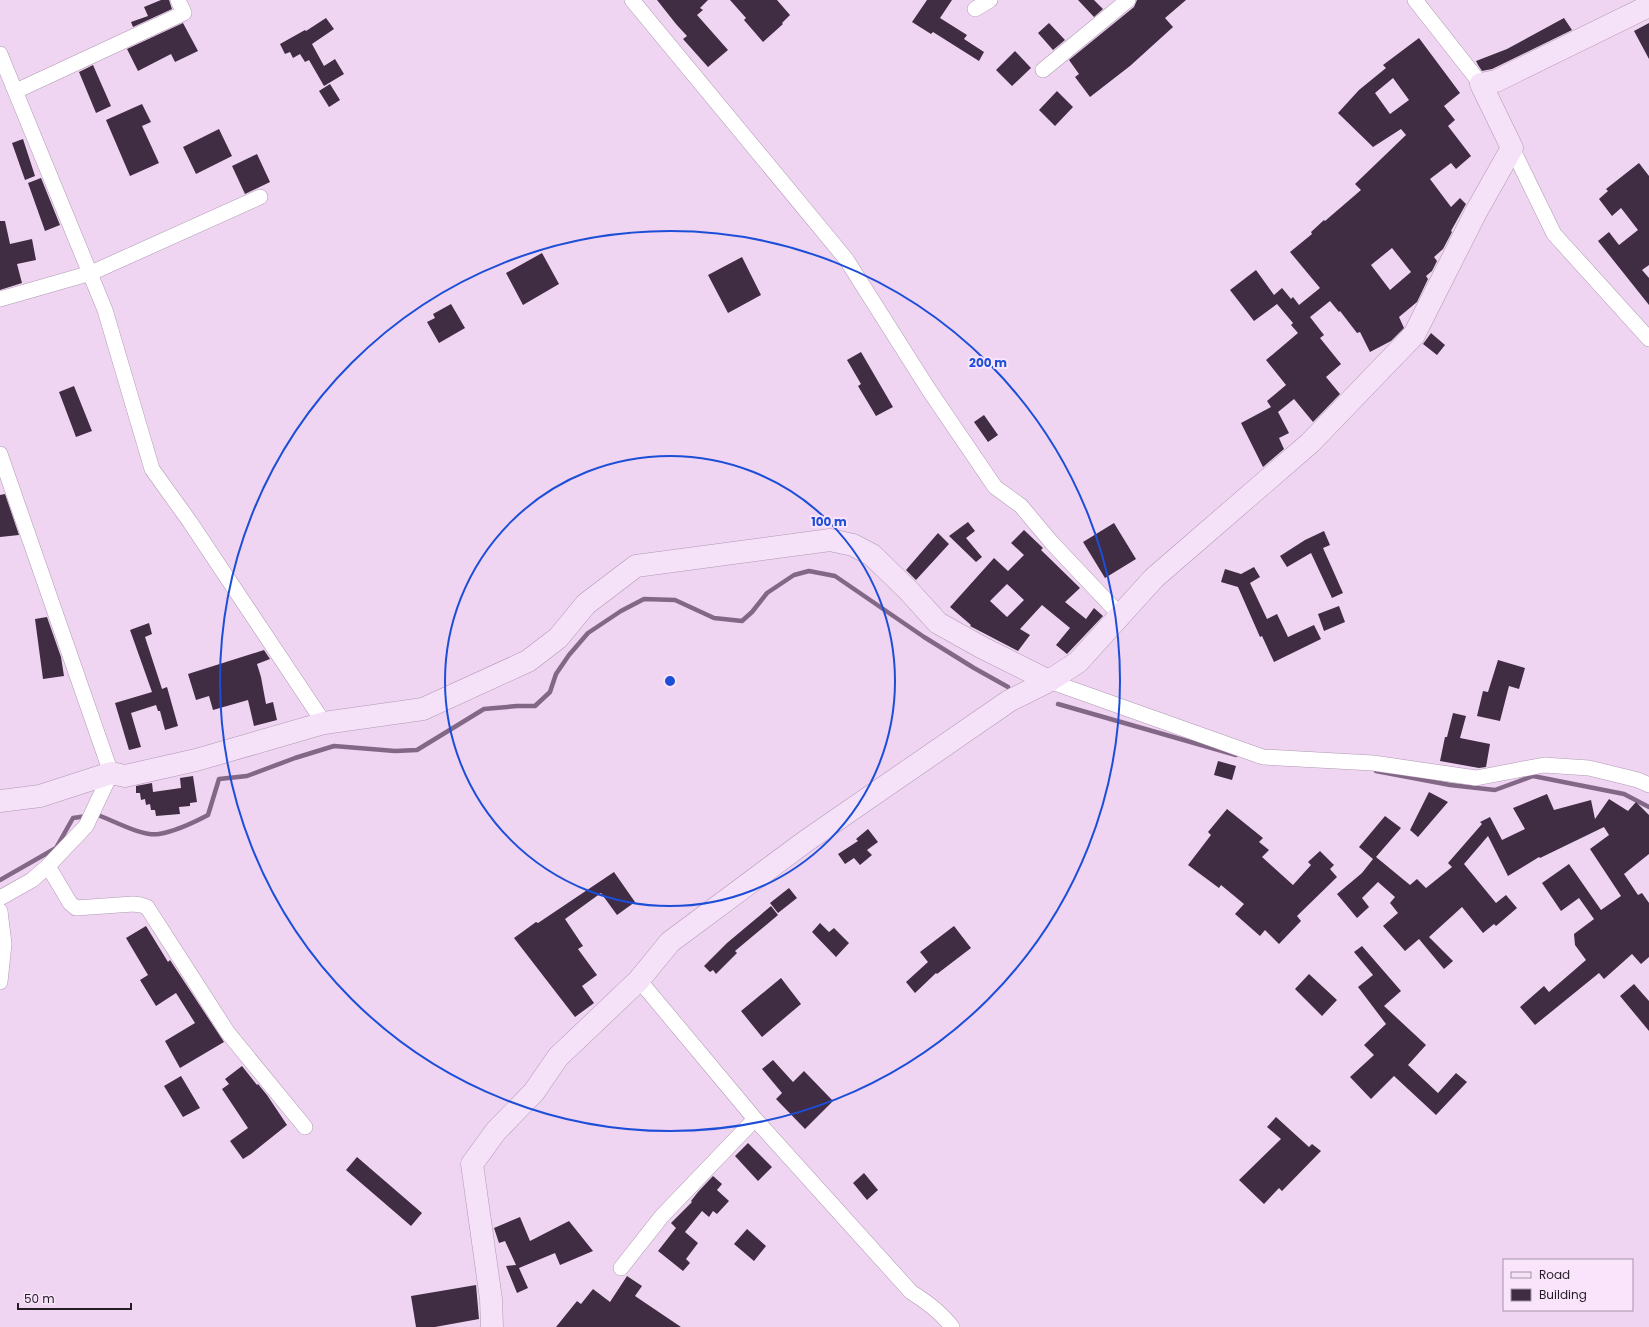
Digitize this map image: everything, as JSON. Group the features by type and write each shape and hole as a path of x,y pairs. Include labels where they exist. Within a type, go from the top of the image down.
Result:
{"street":[{"path":"16,91 184,13 178,0"},
{"path":"632,0 846,259 929,390 995,487 1021,506 1052,543 1120,615"},
{"path":"976,9 990,0"},
{"path":"1043,70 1128,0"},
{"path":"1415,0 1481,84 1554,234 1649,339"},
{"path":"1481,84 1503,78 1649,6"},
{"path":"0,54 91,273 104,310 152,469 190,522 324,724"},
{"path":"492,1327 491,1299 472,1164 496,1131 534,1092 558,1057 640,980 670,942 806,841 1009,701 1049,681 1078,662 1154,578 1310,443 1414,335 1476,212 1512,148"},
{"path":"0,299 91,273 260,197"},
{"path":"0,454 108,779 86,826 48,866 32,880 0,898"},
{"path":"0,800 40,796 108,779 196,760 324,724 423,709 528,661 558,638 586,604 636,566 830,540 853,545 872,555 908,590 938,623 981,647 1049,681 1263,757 1373,763 1476,778 1544,765 1589,768 1638,780 1649,785"},
{"path":"48,866 70,903 76,908 133,904 147,907 228,1033 305,1127"},
{"path":"0,911 4,944 0,982"},
{"path":"640,980 755,1119 911,1292 928,1302 952,1327"},
{"path":"622,1268 662,1216 755,1119"}],"building":[{"path":"161,0 169,0 172,9 133,27 131,22 148,16 144,7"},
{"path":"657,0 708,0 700,8 703,10 697,15 728,50 708,67 683,39 687,36"},
{"path":"730,0 777,0 790,15 782,23 783,24 763,42 744,20 746,18"},
{"path":"927,0 952,0 940,18 967,35 964,39 984,52 979,61 933,32 931,34 912,22"},
{"path":"1078,0 1094,0 1103,9 1094,17"},
{"path":"1137,0 1186,0 1165,18 1173,27 1130,66 1090,97 1075,77 1079,74 1069,60 1134,7"},
{"path":"326,18 334,29 312,44 324,66 335,59 344,74 324,86 309,60 305,62 300,54 293,58 290,52 285,54 280,44 305,30 306,31"},
{"path":"1564,18 1572,30 1492,69 1482,71 1478,65 1476,61 1507,49"},
{"path":"183,23 198,51 175,62 171,54 138,71 127,49"},
{"path":"1049,23 1065,40 1053,50 1038,33"},
{"path":"1649,23 1649,59 1634,31"},
{"path":"1419,38 1460,93 1444,106 1455,120 1448,126 1471,156 1456,169 1451,163 1430,179 1451,207 1460,198 1466,204 1443,249 1434,257 1437,261 1432,271 1426,276 1428,279 1417,302 1399,317 1404,328 1391,341 1370,352 1360,332 1357,333 1330,301 1310,317 1324,335 1320,338 1341,364 1326,377 1340,394 1313,422 1294,399 1278,412 1289,433 1279,438 1284,449 1263,467 1241,423 1271,407 1267,401 1286,385 1266,360 1298,333 1291,325 1293,323 1277,304 1254,321 1230,290 1256,270 1274,295 1282,288 1291,299 1293,297 1299,305 1320,288 1290,252 1312,234 1311,232 1324,220 1325,221 1361,190 1355,184 1406,135 1401,129 1373,147 1338,113 1359,90 1386,68 1383,65","holes":["1393,78 1409,100 1390,114 1375,93","1392,248 1411,272 1390,290 1371,265"]},
{"path":"1015,51 1031,68 1012,86 996,70"},
{"path":"93,65 111,106 96,113 79,72"},
{"path":"330,84 340,100 329,107 319,91"},
{"path":"1057,91 1073,107 1055,126 1039,110"},
{"path":"142,104 151,122 142,126 159,163 130,176 106,120"},
{"path":"219,129 232,156 196,174 183,147"},
{"path":"23,139 35,176 25,180 12,143"},
{"path":"257,154 270,182 245,194 232,166"},
{"path":"1639,163 1649,176 1649,265 1642,270 1649,278 1649,305 1598,241 1609,232 1619,245 1638,230 1621,208 1612,216 1599,199 1608,191 1606,189"},
{"path":"41,178 60,225 45,231 28,183"},
{"path":"0,221 5,221 10,244 32,239 36,260 17,264 22,283 0,290"},
{"path":"542,253 559,284 523,305 506,273"},
{"path":"742,257 761,295 728,313 708,275"},
{"path":"451,304 465,328 439,343 427,322 435,318 433,314"},
{"path":"1431,333 1445,345 1437,355 1423,344"},
{"path":"861,352 893,407 876,416 858,386 861,384 847,360"},
{"path":"74,386 92,431 76,437 59,392"},
{"path":"984,415 998,435 988,442 974,422"},
{"path":"5,494 19,535 0,537 0,495"},
{"path":"968,522 975,531 966,538 982,557 976,562 949,536"},
{"path":"1114,523 1136,559 1105,578 1083,542"},
{"path":"1024,530 1043,548 1041,550 1080,588 1065,602 1086,619 1094,608 1103,616 1067,654 1056,645 1070,628 1042,605 1020,629 1030,635 1018,651 970,626 971,625 950,607 994,558 1008,571 1024,555 1011,543","holes":["1007,584 1024,600 1007,617 990,601"]},
{"path":"1324,531 1330,545 1323,548 1343,593 1332,598 1311,553 1287,567 1280,556 1305,540"},
{"path":"938,533 949,544 916,580 906,570"},
{"path":"1254,567 1260,577 1250,583 1267,619 1277,614 1288,637 1314,625 1321,639 1274,662 1262,636 1260,637 1238,587 1221,582 1225,569 1241,574"},
{"path":"1339,606 1345,622 1324,631 1318,614"},
{"path":"47,617 61,657 64,676 43,679 35,619"},
{"path":"149,623 152,634 145,637 162,689 167,687 178,726 165,730 160,711 158,711 156,705 131,713 141,747 129,750 115,703 152,692 130,630"},
{"path":"264,650 270,659 257,664 266,704 273,702 277,720 254,726 248,700 213,710 209,696 196,700 188,674"},
{"path":"1498,660 1525,668 1519,689 1509,686 1500,721 1477,716 1483,691 1488,692"},
{"path":"1453,713 1466,716 1460,738 1490,744 1486,767 1479,768 1440,761 1445,737 1447,737"},
{"path":"1218,761 1236,766 1232,780 1214,775"},
{"path":"193,776 197,802 190,803 190,806 179,807 180,814 156,816 155,810 151,810 150,804 146,805 145,799 141,800 140,793 136,793 136,786 152,783 153,792 181,788 180,778"},
{"path":"1429,792 1448,802 1418,837 1410,830"},
{"path":"1547,794 1554,810 1591,800 1595,819 1609,799 1628,811 1636,802 1649,815 1649,854 1624,874 1638,895 1642,893 1649,903 1649,957 1641,964 1632,954 1604,979 1599,973 1535,1025 1520,1007 1544,986 1549,992 1586,960 1575,945 1574,934 1594,919 1579,898 1561,911 1542,883 1569,864 1601,910 1621,896 1590,849 1609,835 1604,827 1540,858 1539,857 1508,876 1488,836 1464,864 1496,903 1506,895 1517,908 1496,926 1494,924 1483,933 1462,907 1429,937 1453,961 1444,969 1419,939 1405,951 1383,926 1398,913 1390,903 1395,897 1378,882 1362,898 1369,907 1357,918 1337,894 1362,873 1373,859 1359,847 1385,816 1401,828 1376,857 1410,885 1417,879 1426,888 1452,867 1448,863 1482,824 1480,822 1490,817 1502,840 1525,829 1513,808"},
{"path":"1227,809 1263,838 1259,842 1269,850 1262,857 1293,885 1311,865 1308,862 1320,851 1334,865 1330,869 1337,877 1297,916 1301,921 1279,944 1265,930 1260,936 1235,914 1244,904 1221,885 1219,888 1188,865 1211,835 1208,832"},
{"path":"868,829 878,842 867,850 872,855 860,865 854,858 845,864 838,854 858,841 856,839"},
{"path":"614,872 635,902 617,915 601,893 565,919 583,946 578,949 597,975 582,986 594,1003 575,1017 514,938 536,922 538,923"},
{"path":"789,888 797,898 778,913 770,903"},
{"path":"771,906 778,915 735,951 737,953 716,974 713,970 710,972 704,966 727,943"},
{"path":"820,923 829,932 834,928 849,943 836,957 812,932"},
{"path":"146,926 168,962 170,960 224,1042 180,1068 165,1041 195,1023 176,993 156,1006 140,980 148,975 126,938"},
{"path":"954,926 971,948 937,974 936,973 915,993 906,982 928,962 920,952"},
{"path":"1362,946 1401,991 1384,1006 1426,1045 1408,1065 1438,1093 1456,1073 1467,1082 1436,1115 1394,1076 1371,1099 1350,1077 1374,1055 1364,1045 1386,1024 1358,987 1373,975 1354,952"},
{"path":"1309,974 1337,1000 1322,1016 1295,989"},
{"path":"781,978 801,1004 762,1037 741,1011"},
{"path":"1634,984 1649,1001 1649,1031 1620,996"},
{"path":"773,1060 793,1082 804,1071 833,1101 805,1129 776,1099 782,1093 762,1069"},
{"path":"242,1066 267,1095 287,1125 243,1159 230,1141 248,1128 222,1089 229,1084 225,1079"},
{"path":"181,1076 200,1108 183,1117 164,1086"},
{"path":"1276,1117 1309,1147 1312,1144 1321,1151 1282,1191 1279,1188 1264,1204 1239,1180 1281,1139 1267,1127"},
{"path":"748,1143 772,1167 758,1181 735,1156"},
{"path":"357,1157 422,1213 411,1226 346,1170"},
{"path":"864,1173 878,1190 867,1200 853,1183"},
{"path":"713,1176 722,1184 717,1190 729,1201 717,1214 713,1211 709,1217 702,1211 685,1232 698,1243 686,1259 690,1263 683,1271 658,1251 676,1228 671,1223 692,1202 691,1201 698,1192"},
{"path":"520,1217 530,1241 569,1221 593,1251 560,1265 555,1253 519,1268 528,1288 517,1293 506,1266 516,1265 505,1241 499,1243 494,1228"},
{"path":"747,1229 766,1246 754,1261 734,1244"},
{"path":"627,1276 642,1286 635,1296 681,1327 556,1327 577,1301 581,1304 593,1289 610,1302"},
{"path":"476,1285 479,1319 435,1327 416,1327 411,1296"}],"waterway":[{"path":"94,815 98,815 137,831 159,834 172,831 208,815 219,779 247,776 295,758 334,746 395,751 417,750 484,709 535,706 550,692 556,674 569,655 588,633 621,611 644,599 675,600 714,618 742,621 752,612 767,593 794,575 809,571 835,576 924,637 1008,687"},
{"path":"1058,704 1236,755"},
{"path":"1376,771 1450,785 1495,790 1533,776 1624,794 1649,807"},
{"path":"0,880 56,848 73,818 87,816"}]}
